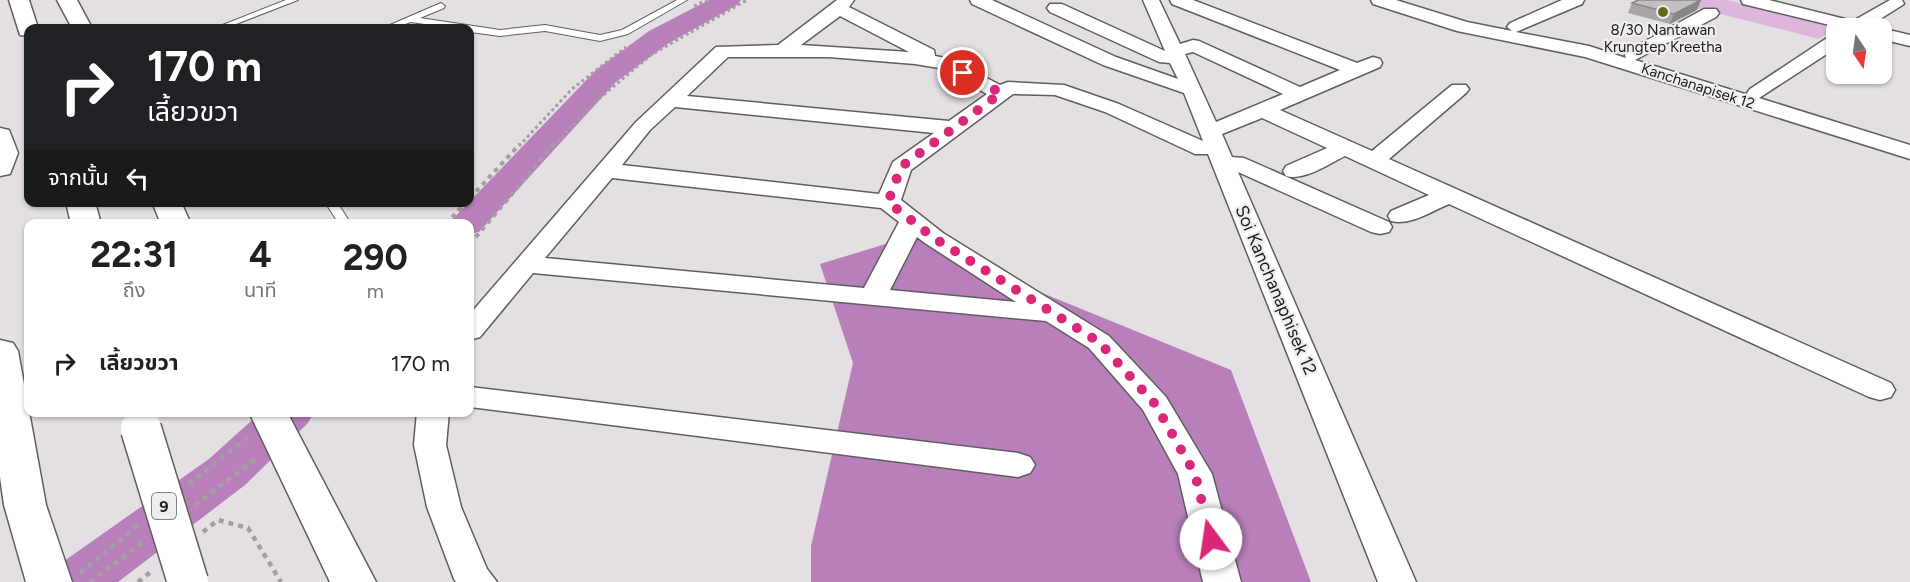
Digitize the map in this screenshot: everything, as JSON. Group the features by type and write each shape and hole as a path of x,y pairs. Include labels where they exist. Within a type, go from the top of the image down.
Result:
{"main road":[{"path":"19,0 26,24"},
{"path":"67,0 80,24"},
{"path":"0,136 4,153 0,168"},
{"path":"0,351 25,505 50,582"},
{"path":"271,417 353,582"},
{"name":"9","path":"138,421 172,575"}],"street":[{"path":"978,0 1128,69 1157,80 1192,89"},
{"path":"1037,14 1083,0"},
{"name":"Soi Kanchanaphisek 12","path":"1150,0 1192,89 1398,582"},
{"path":"1178,0 1364,66 1221,128"},
{"name":"Kanchanapisek 12","path":"1379,0 1462,27 1589,52 1910,152"},
{"path":"1409,0 1443,11 1594,43 1679,69"},
{"path":"1516,27 1576,0"},
{"path":"1749,0 1826,20"},
{"path":"782,51 842,4 1001,93"},
{"path":"1873,18 1896,4"},
{"path":"1056,8 1166,58"},
{"path":"1634,55 1710,13"},
{"path":"1892,36 1910,41"},
{"path":"1185,49 1193,45 1299,94"},
{"path":"1757,93 1826,47"},
{"path":"474,326 642,126 723,51 851,53 944,63"},
{"path":"888,202 901,167 1008,88 1057,89 1112,108 1203,149"},
{"path":"1375,160 1459,89"},
{"path":"670,100 952,128"},
{"path":"1262,110 1880,390"},
{"path":"1294,171 1346,147"},
{"path":"1236,163 1390,221 1450,194"},
{"path":"604,171 888,202 934,238 1099,342 1155,404 1195,474 1222,582"},
{"path":"873,297 912,221"},
{"path":"525,264 1053,314"},
{"path":"474,397 1018,465"},
{"path":"433,417 430,444 444,507 473,579 478,582"}],"lane":[{"path":"230,24 294,0"},
{"path":"474,30 500,33 544,28 600,38 625,32 683,0"},
{"path":"397,24 441,6"},
{"path":"410,19 441,24"}],"path":[{"path":"686,10 707,0"},
{"path":"474,239 560,137 602,96 652,54 747,0"},
{"path":"474,194 572,89 629,45"},
{"path":"451,219 461,207"},
{"path":"200,534 218,520 248,528 281,582"},
{"path":"138,582 172,575"}],"shaded area":[{"path":"1665,0 1727,0 1826,26 1826,34 1819,39"},
{"path":"938,228 974,265 1231,370 1311,582 811,582 811,546 853,363 820,264"}],"building":[{"path":"1638,0 1701,0 1674,14 1632,3"}],"waterway":[{"path":"471,219 606,76 659,37 728,0"},
{"path":"77,582 227,472 286,417"}],"place":[{"name":"8/30 Nantawan Krungtep Kreetha","path":"1663,12"}],"route":[{"path":"963,73 1001,93 901,167 888,202 934,238 1099,342 1155,404 1195,474 1211,539"}]}
